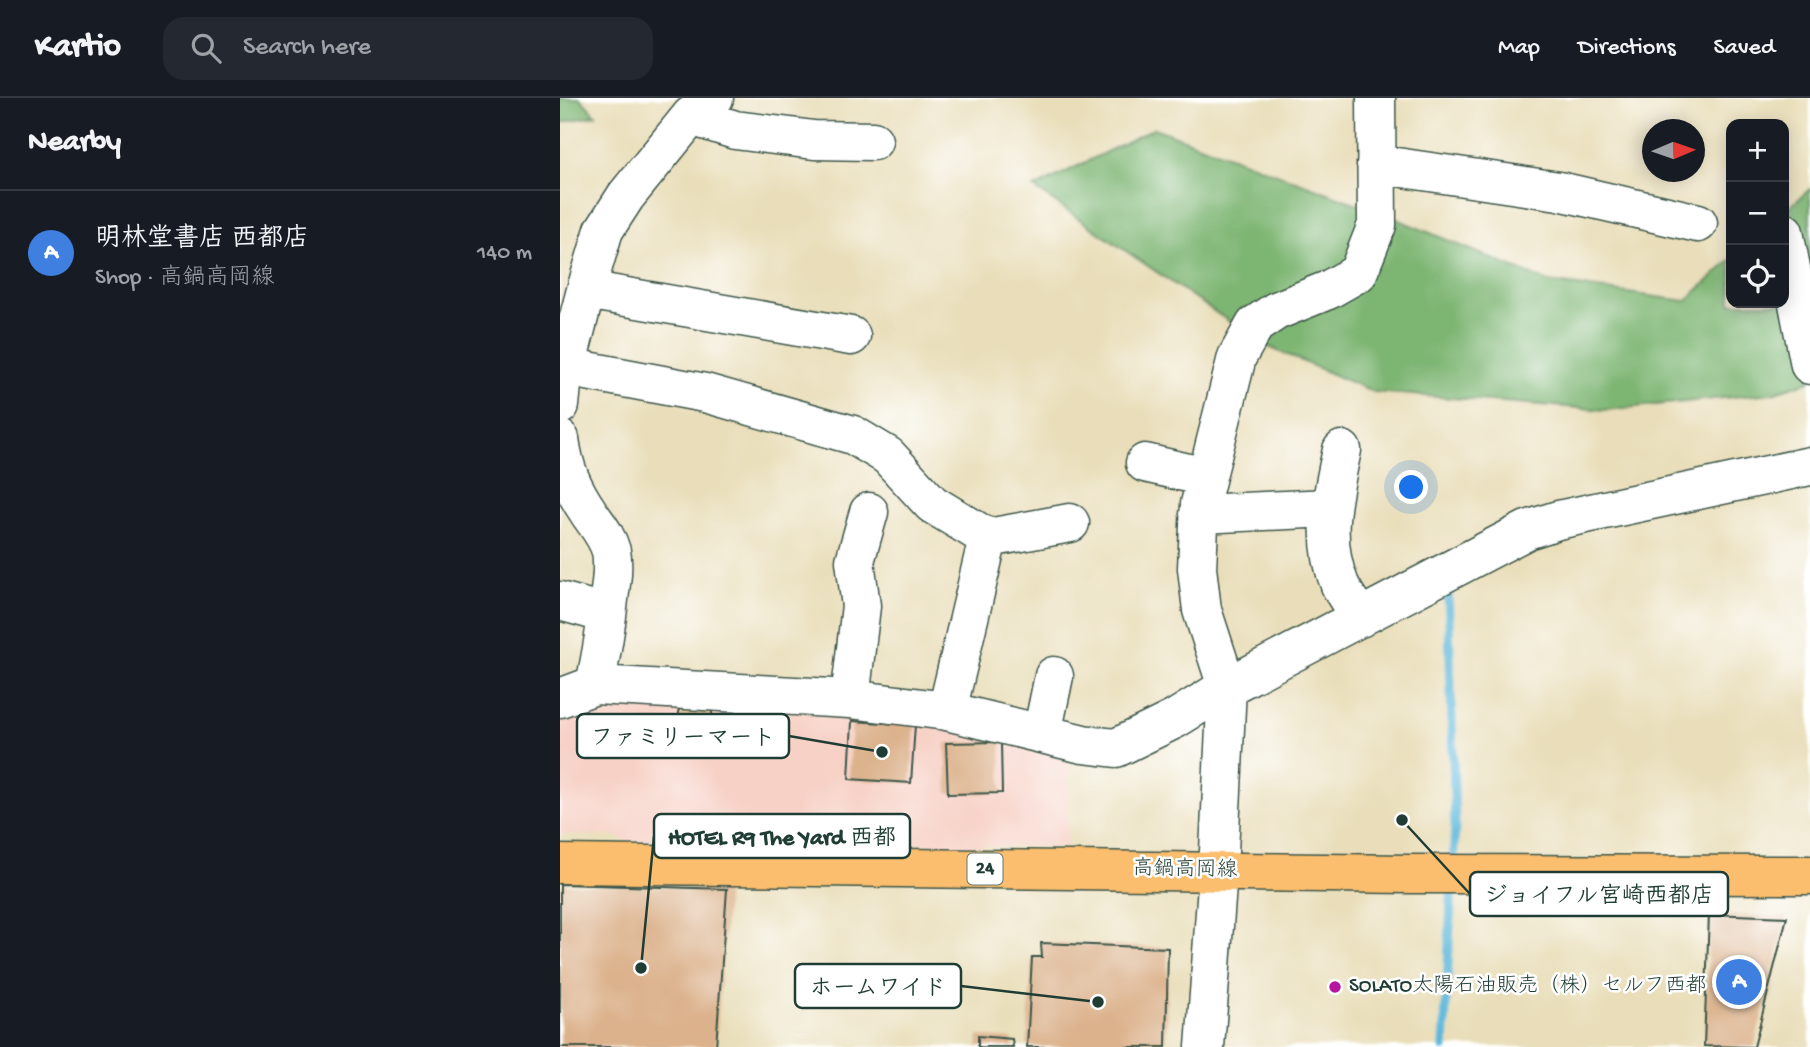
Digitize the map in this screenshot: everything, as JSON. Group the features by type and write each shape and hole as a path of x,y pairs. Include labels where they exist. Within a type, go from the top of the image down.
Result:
{"main road":[{"name":"高鍋高岡線","path":"560,864 1410,874 1810,875"}],"street":[{"path":"1205,1047 1218,872 1227,687 1202,610 1197,568 1203,496 1237,357 1255,325 1276,311 1328,290 1358,273 1377,225 1376,98"},
{"path":"566,356 604,230 626,196 704,105 735,130 814,140 873,141"},
{"path":"1377,164 1559,191 1698,223"},
{"path":"1787,245 1810,365"},
{"path":"566,356 851,336"},
{"path":"566,356 853,435 888,456 932,504 988,538 1070,523"},
{"path":"560,439 574,510 604,533 611,551 612,574 602,653 577,691"},
{"path":"1342,450 1330,508 1330,555 1341,587 1360,618"},
{"path":"1145,463 1203,496 1330,508"},
{"path":"577,691 850,699 947,711 1083,744 1116,748 1527,530 1558,520 1810,466"},
{"path":"850,699 861,606 855,561 869,512"},
{"path":"947,711 988,538"},
{"path":"560,601 607,614"},
{"path":"1042,734 1054,676"}],"shaded area":[{"path":"598,699 934,720 1070,754 1067,847 628,842 616,836 560,834 560,716"}],"green space":[{"path":"560,98 580,98 596,115 560,123"},
{"path":"1154,128 1387,215 1548,282 1686,301 1726,265 1726,308 1789,308 1789,208 1810,189 1810,381 1772,393 1606,410 1374,392 1262,344 1034,188"}],"building":[{"path":"712,708 712,748 643,749 642,721 679,721 679,709"},
{"path":"852,721 915,725 911,783 849,779"},
{"path":"1001,742 1002,793 948,794 946,743"},
{"path":"560,884 727,889 716,1047 560,1047"},
{"path":"1709,914 1787,917 1754,1047 1704,1046"},
{"path":"1041,943 1168,948 1166,1047 1027,1047 1032,957 1042,957"},
{"path":"978,1036 1012,1039 1013,1047 978,1047"}],"waterway":[{"path":"1448,587 1455,825 1453,865"},
{"path":"1444,1047 1452,883"}],"place":[{"name":"ファミリーマート","path":"882,752"},
{"name":"ジョイフル宮崎西都店","path":"1402,820"},
{"name":"HOTEL R9 The Yard 西都","path":"641,968"},
{"name":"明林堂書店 西都店","path":"1739,982"},
{"name":"SOLATO太陽石油販売（株）セルフ西都","path":"1335,987"},
{"name":"ホームワイド","path":"1098,1002"}]}
